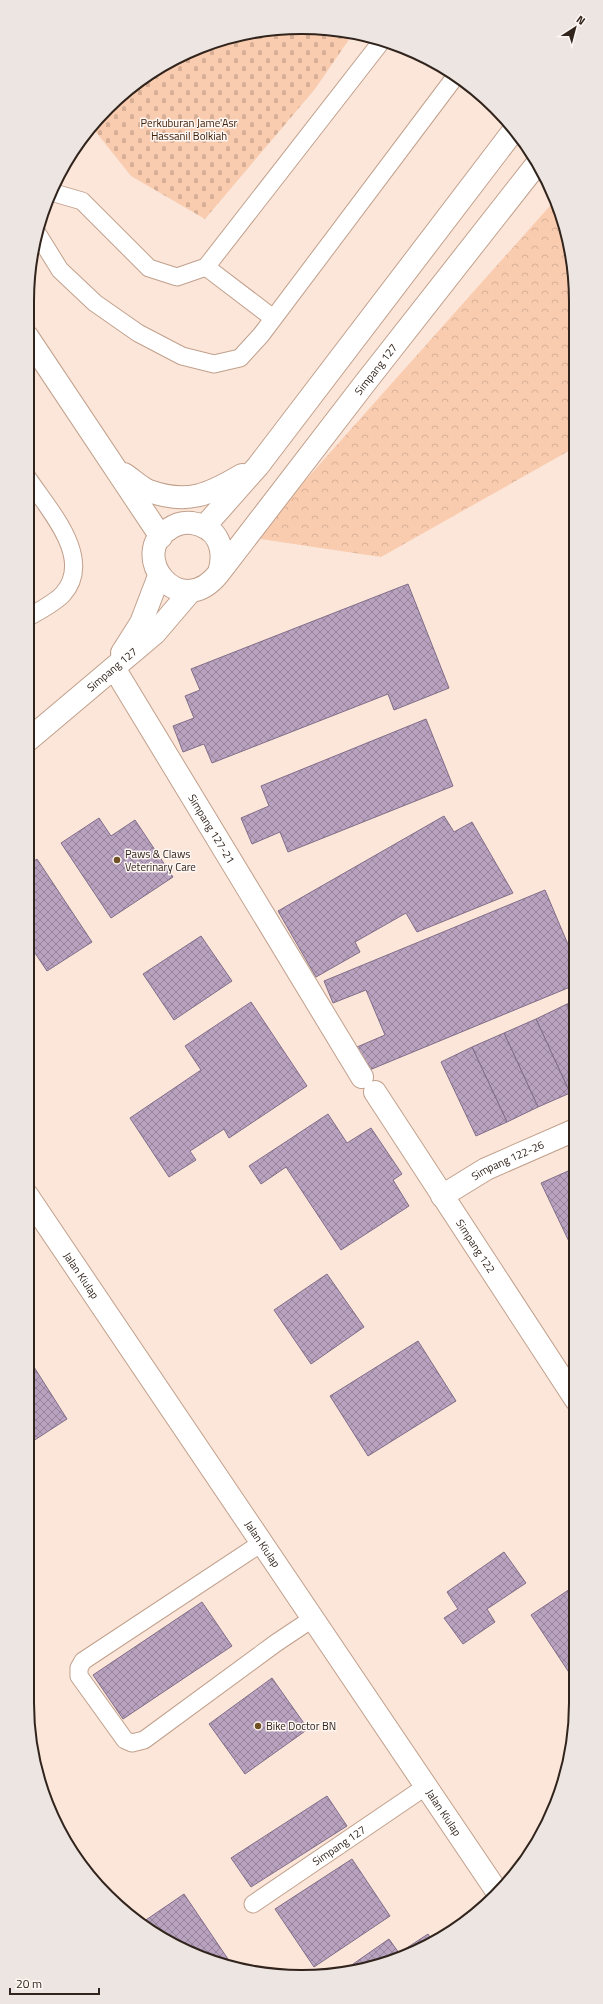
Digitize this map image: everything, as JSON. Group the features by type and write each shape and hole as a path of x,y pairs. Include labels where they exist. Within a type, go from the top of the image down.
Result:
{"street":[{"path":"204,527 258,466 511,135"},
{"name":"Simpang 127","path":"219,573 364,383 533,168"},
{"path":"34,346 160,537"},
{"path":"115,468 148,491 169,496 194,497 214,491 258,466"},
{"path":"187,522 199,524 204,527 218,539 222,550 223,562 219,573 212,583 202,589 190,592 178,590 167,585 159,576 154,564 154,553 160,537 165,531 175,525 187,522"},
{"path":"114,668 141,623 159,576"},
{"name":"Simpang 127","path":"34,735 155,633 190,592"},
{"name":"Simpang 127-21","path":"114,668 368,1085"},
{"name":"Simpang 122","path":"368,1085 569,1389"},
{"name":"Simpang 122-26","path":"442,1196 486,1169 569,1133"},
{"name":"Jalan Kiulap","path":"34,1205 263,1542 312,1619 495,1888"}],"lane":[{"path":"57,194 82,201 149,268 177,277 206,267 378,45"},
{"path":"41,240 60,270 95,303 138,333 182,356 214,364 240,358 261,335 452,81"},
{"path":"206,267 273,318"},
{"path":"34,487 68,538 73,553 74,566 63,594 34,613"},
{"path":"263,1542 83,1661 79,1676 125,1740 132,1743 144,1740 276,1643 312,1619"},
{"name":"Simpang 127","path":"253,1904 425,1787"}],"green space":[{"name":"Perkuburan Jame'Asr Hassanil Bolkiah","path":"302,34 350,38 315,89 205,219 131,176 95,131 125,100 153,79 199,54 249,39 267,36"},
{"path":"551,205 560,232 567,267 569,302 569,451 381,557 254,538"}],"building":[{"path":"408,584 449,688 394,710 388,694 212,763 204,744 183,752 173,726 194,718 185,696 200,690 191,669"},
{"path":"426,719 453,786 288,852 280,832 252,844 241,818 269,806 261,786"},
{"path":"444,816 454,832 472,822 513,893 417,932 406,913 355,942 360,952 316,977 278,911"},
{"name":"Paws & Claws Veterinary Care","path":"99,818 111,836 135,820 173,877 111,918 61,843"},
{"path":"37,859 92,942 47,971 34,952 34,861"},
{"path":"545,890 569,947 569,987 367,1071 357,1047 385,1035 366,990 333,1003 324,981"},
{"path":"201,936 232,981 174,1020 143,974"},
{"path":"251,1002 307,1086 229,1138 224,1129 190,1151 196,1160 169,1177 130,1118 201,1070 185,1046"},
{"path":"567,1004 569,1008 569,1091 536,1019"},
{"path":"536,1019 569,1093 538,1107 504,1033"},
{"path":"504,1033 538,1107 507,1122 472,1047"},
{"path":"472,1047 507,1122 476,1136 441,1062"},
{"path":"328,1114 347,1143 371,1128 402,1174 393,1180 409,1206 341,1250 286,1167 261,1184 249,1166"},
{"path":"569,1171 569,1241 541,1183"},
{"path":"327,1274 364,1327 311,1364 274,1310"},
{"path":"418,1341 456,1401 368,1456 330,1396"},
{"path":"34,1367 67,1419 34,1440"},
{"path":"504,1552 526,1583 487,1609 495,1622 463,1644 444,1618 458,1609 447,1592"},
{"path":"569,1590 569,1672 531,1615"},
{"path":"202,1602 232,1646 123,1719 93,1675"},
{"name":"Bike Doctor BN","path":"272,1678 308,1729 245,1774 209,1724"},
{"path":"327,1796 347,1826 251,1887 231,1858"},
{"path":"352,1859 390,1916 314,1967 275,1909"},
{"path":"184,1894 229,1960 199,1950 168,1934 146,1920"},
{"path":"428,1934 430,1937 420,1942 403,1950"},
{"path":"389,1939 398,1952 351,1966"}],"place":[{"name":"Paws & Claws Veterinary Care","path":"117,860"},
{"name":"Bike Doctor BN","path":"258,1726"}]}
